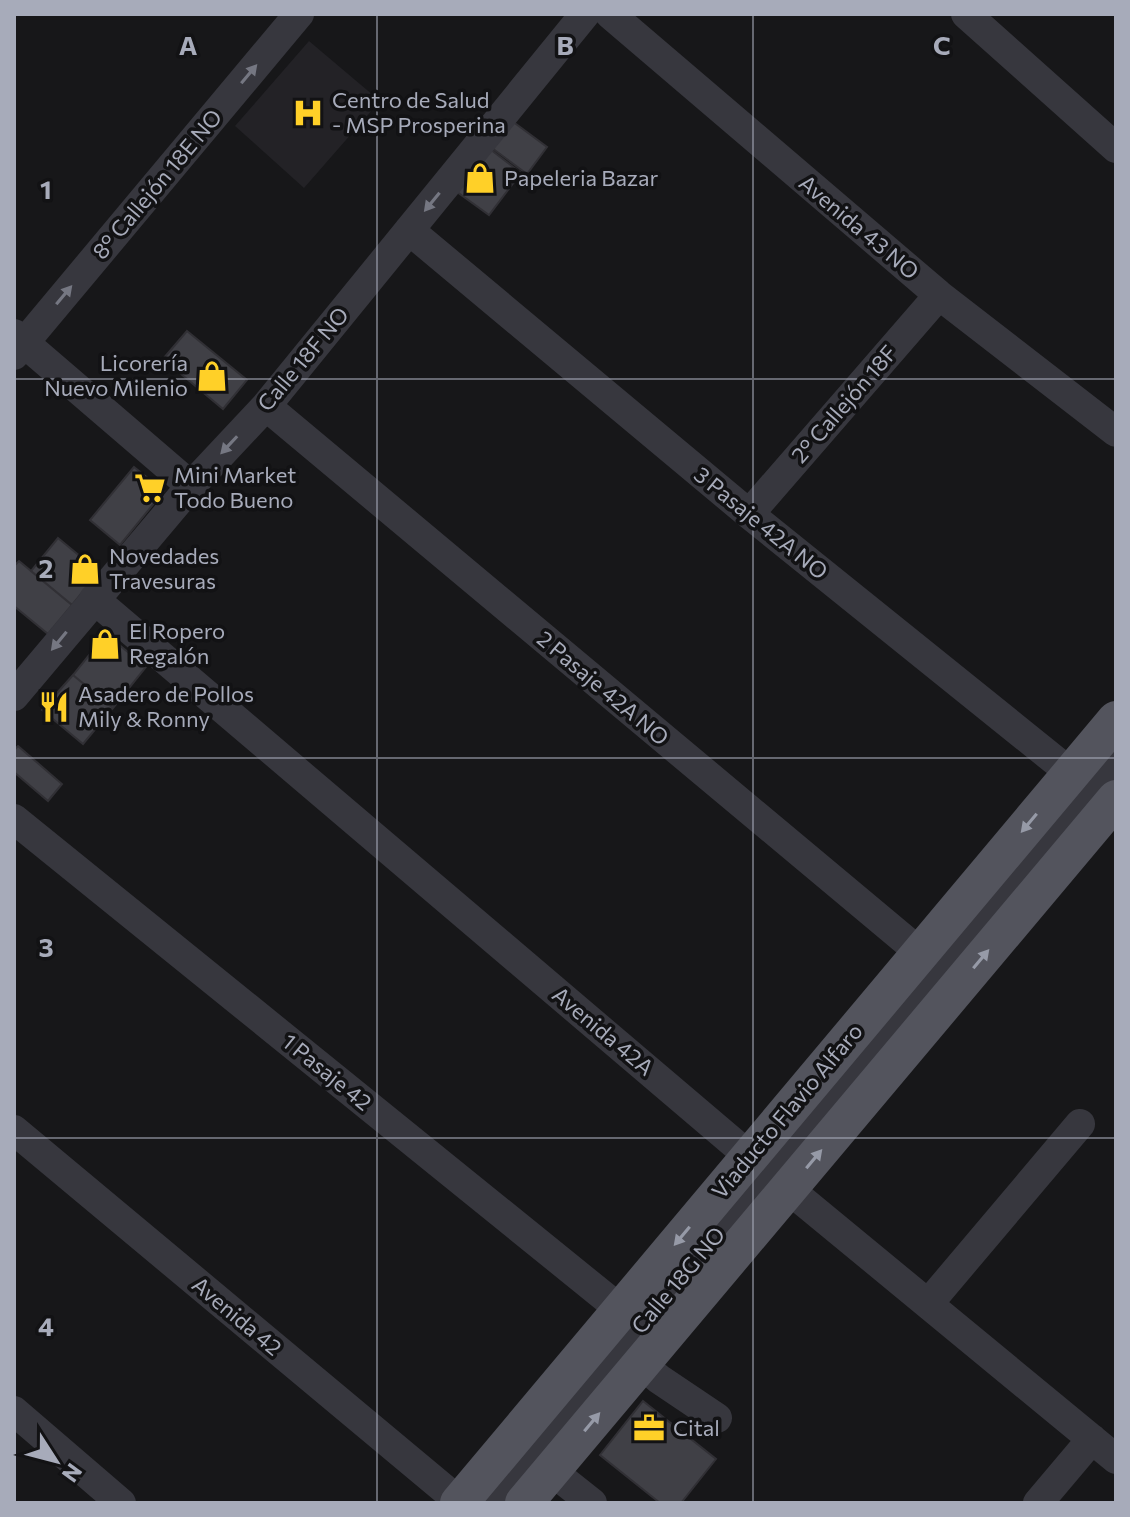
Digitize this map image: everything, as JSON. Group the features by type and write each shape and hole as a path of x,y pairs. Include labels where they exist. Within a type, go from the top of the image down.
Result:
{"main road":[{"name":"Viaducto Flavio Alfaro","path":"460,1503 1116,720"},
{"path":"524,1503 1104,794"}],"street":[{"name":"8° Callejón 18E NO","path":"17,344 299,14"},
{"name":"Calle 18F NO","path":"14,696 191,486 266,406 585,14"},
{"name":"Avenida 43 NO","path":"610,14 939,295 1116,432"},
{"path":"966,14 1116,148"},
{"name":"3 Pasaje 42A NO","path":"409,230 749,514 1104,794 1116,813"},
{"name":"2° Callejón 18F","path":"749,514 939,295"},
{"path":"17,344 191,486"},
{"name":"2 Pasaje 42A NO","path":"266,406 940,969"},
{"name":"Avenida 42A","path":"94,599 769,1173 1116,1459"},
{"name":"Calle 18G NO","path":"486,1503 940,969 1104,794 1116,761"},
{"name":"1 Pasaje 42","path":"14,819 630,1336 659,1379 717,1418"},
{"path":"928,1304 1080,1124"},
{"name":"Avenida 42","path":"14,1130 460,1503"},
{"path":"14,1411 121,1503"},
{"path":"1038,1503 1092,1439"},
{"path":"529,1452 592,1503"}],"shaded area":[{"name":"Centro de Salud - MSP Prosperina","path":"309,41 380,101 304,188 235,126"}],"building":[{"path":"512,121 547,147 527,174 492,148"},
{"path":"486,146 521,173 489,215 453,189"},
{"path":"187,331 247,380 223,409 163,359"},
{"path":"134,467 164,491 120,545 90,520"},
{"path":"58,538 99,572 72,605 31,571"},
{"path":"19,561 72,605 48,634 14,606 14,566"},
{"path":"106,634 146,667 113,708 73,675"},
{"path":"73,675 113,708 83,744 42,710"},
{"path":"18,746 62,784 48,801 14,772 14,750"},
{"name":"Cital","path":"643,1401 716,1459 681,1503 660,1503 600,1455"}],"place":[{"name":"Centro de Salud - MSP Prosperina","path":"308,113"},
{"name":"Papeleria Bazar","path":"480,178"},
{"name":"Licorería Nuevo Milenio","path":"212,376"},
{"name":"Mini Market Todo Bueno","path":"150,488"},
{"name":"Novedades Travesuras","path":"85,569"},
{"name":"El Ropero Regalón","path":"105,644"},
{"name":"Asadero de Pollos Mily & Ronny","path":"54,707"},
{"name":"Cital","path":"649,1428"}]}
